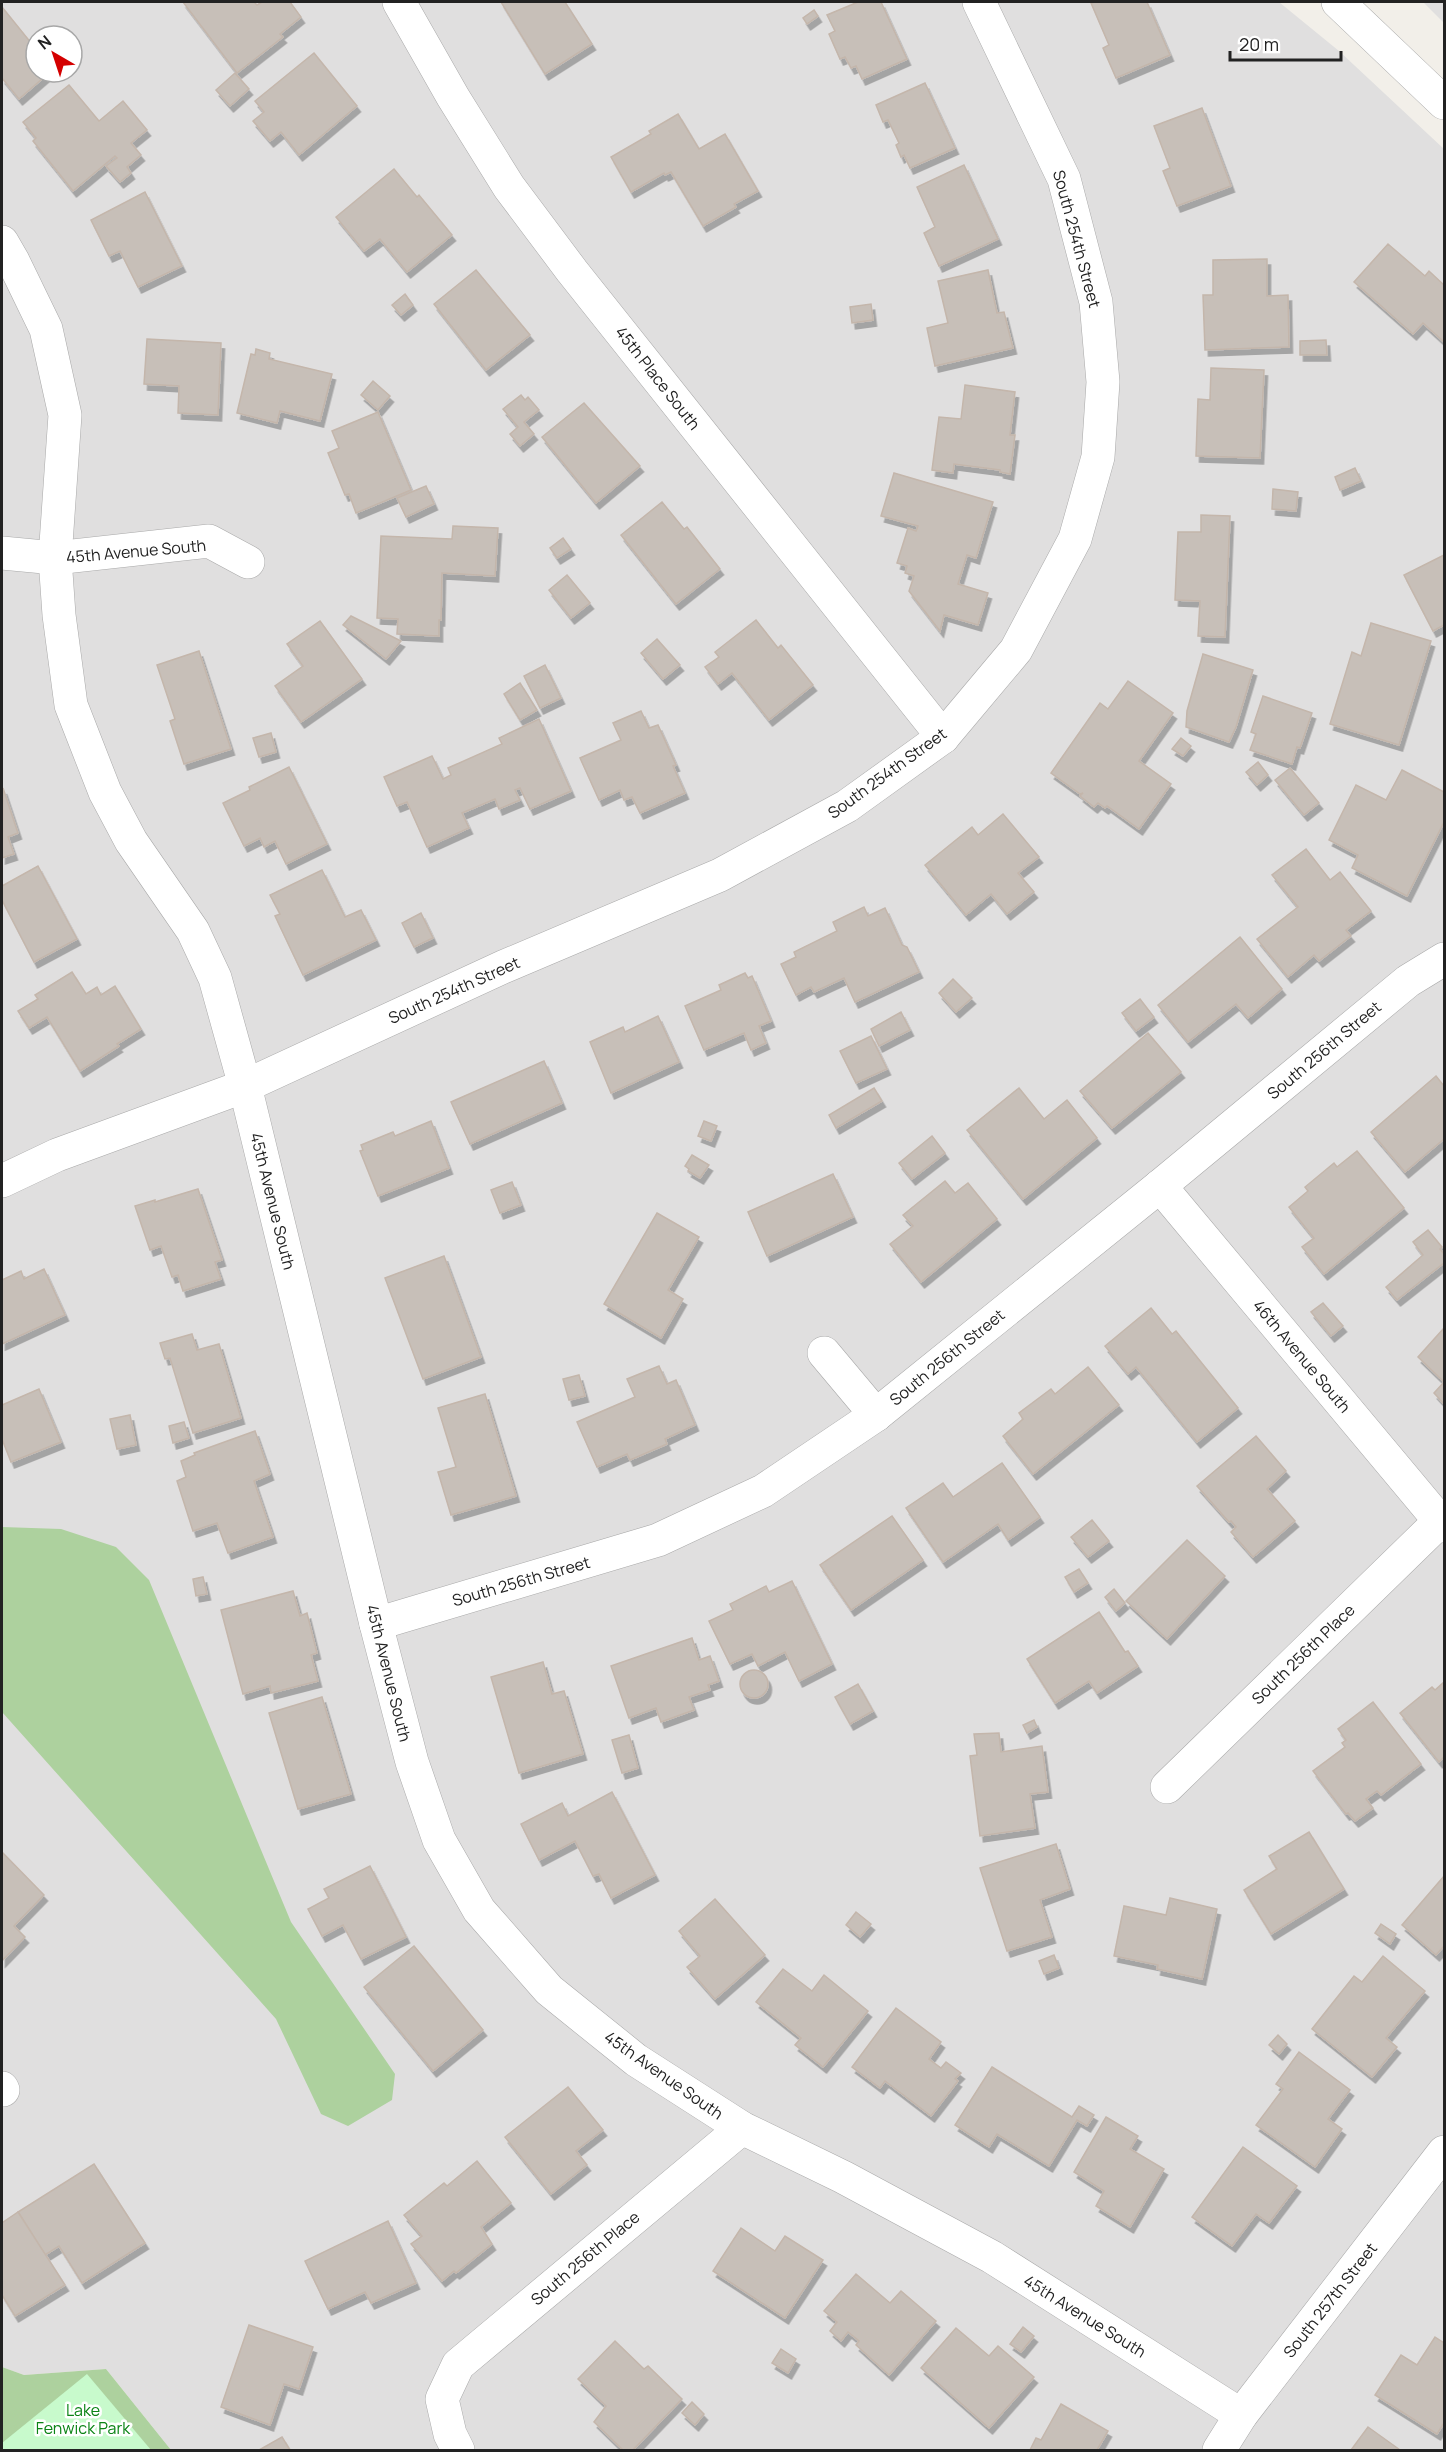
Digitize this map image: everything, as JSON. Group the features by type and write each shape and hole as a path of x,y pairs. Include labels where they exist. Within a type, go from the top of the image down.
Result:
{"street":[{"name":"45th Place South","path":"399,2 453,97 516,196 572,271 943,737"},
{"name":"South 254th Street","path":"2,1181 57,1155 245,1086 503,967 720,875 847,806 943,737 1016,650 1075,539 1098,457 1103,382 1096,302 1064,179 979,2"},
{"path":"1338,2 1444,103"},
{"name":"45th Avenue South","path":"2,242 46,328 65,415 55,558 59,615 71,705 105,792 131,840 193,931 215,978 245,1086 376,1624 412,1762 439,1840 479,1910 549,1990 636,2060 742,2128 843,2177 992,2257 1241,2415"},
{"name":"45th Avenue South","path":"2,553 55,558 209,541 248,562"},
{"name":"South 256th Street","path":"376,1624 658,1540 763,1491 876,1414 1160,1186 1408,981 1444,958"},
{"path":"2,1153 15,1156 57,1155"},
{"name":"46th Avenue South","path":"1160,1186 1442,1523"},
{"path":"824,1353 876,1414"},
{"name":"South 256th Place","path":"1167,1787 1442,1523"},
{"name":"South 256th Place","path":"459,2451 450,2434 442,2399 458,2365 742,2128"},
{"name":"South 257th Street","path":"1219,2451 1241,2415 1444,2152"}],"shaded area":[{"path":"2,2 1279,2 1339,51 1444,149 1444,2450 171,2450 106,2369 24,2375 2,2367"},
{"path":"1423,2 1444,2 1444,23"}],"green space":[{"path":"2,1527 61,1529 116,1547 149,1580 291,1922 395,2074 392,2100 348,2126 321,2114 276,2019 2,1712"},
{"path":"2,2367 24,2375 106,2369 171,2450 2,2450"},
{"name":"Lake Fenwick Park","path":"87,2374 151,2450 2,2450 2,2443"}],"building":[{"path":"183,2 254,2 257,5 262,2 290,2 301,17 280,34 283,37 237,73"},
{"path":"501,2 565,2 592,44 545,74"},
{"path":"858,2 881,2 907,59 862,79 856,66 851,68 845,57 840,59 829,34 835,31 827,15"},
{"path":"1147,2 1170,55 1116,78 1103,48 1109,45 1091,3"},
{"path":"2,7 24,34 24,84 36,84 19,99 2,78"},
{"path":"814,10 818,16 807,24 803,18"},
{"path":"314,53 357,106 299,155 281,132 270,141 253,121 264,112 255,101"},
{"path":"235,73 249,89 230,106 216,90"},
{"path":"925,83 955,148 910,168 904,155 901,157 896,145 899,143 888,120 883,122 876,105"},
{"path":"69,85 99,121 123,101 147,130 131,143 141,155 127,167 131,173 120,182 106,166 117,158 115,156 73,191 33,141 36,138 23,122"},
{"path":"1202,108 1231,186 1177,206 1163,171 1170,168 1154,126"},
{"path":"678,114 699,149 725,134 758,191 734,204 736,207 703,226 671,172 665,175 664,173 631,192 611,157 651,134 649,131"},
{"path":"964,165 998,239 939,266 924,233 935,227 917,187"},
{"path":"394,169 452,235 407,272 380,239 364,251 336,217"},
{"path":"145,192 182,266 138,287 120,251 109,256 91,220"},
{"path":"1388,244 1425,276 1429,271 1444,285 1444,342 1423,323 1413,334 1354,282"},
{"path":"1267,259 1267,296 1288,295 1289,347 1205,350 1203,295 1213,295 1213,260"},
{"path":"476,270 530,335 486,370 434,304"},
{"path":"988,270 997,313 1004,312 1013,348 935,366 927,328 948,323 938,281"},
{"path":"405,294 413,305 401,315 392,305"},
{"path":"871,304 873,320 852,323 850,307"},
{"path":"147,339 221,343 218,415 178,413 179,386 144,384"},
{"path":"1326,340 1327,355 1300,355 1300,341"},
{"path":"256,349 270,353 269,359 332,374 320,421 280,411 277,423 237,413 251,354 255,355"},
{"path":"1211,368 1264,370 1260,458 1196,456 1198,399 1210,400"},
{"path":"373,381 390,396 378,410 361,395"},
{"path":"965,385 1015,392 1010,435 1015,435 1010,474 1000,472 1000,470 954,464 953,473 932,470 939,417 961,419"},
{"path":"521,395 525,400 528,397 539,410 524,422 534,434 520,446 510,434 518,427 503,409"},
{"path":"584,403 640,466 596,503 542,437"},
{"path":"378,412 411,490 356,513 349,494 345,495 328,453 339,448 332,431"},
{"path":"1355,468 1361,481 1340,490 1335,477"},
{"path":"894,473 993,502 976,558 967,555 958,584 988,593 978,625 944,615 940,631 909,591 914,576 905,573 907,566 897,563 908,528 916,531 918,526 881,516"},
{"path":"426,486 434,504 406,517 397,498"},
{"path":"1273,489 1298,492 1296,511 1272,509"},
{"path":"662,502 684,529 687,527 720,569 676,604 621,535"},
{"path":"1201,515 1230,516 1225,637 1198,636 1200,601 1175,600 1178,532 1201,532"},
{"path":"453,526 498,528 495,576 442,573 439,636 397,634 398,619 377,618 381,536 452,539"},
{"path":"563,538 571,549 557,558 550,548"},
{"path":"1444,555 1444,625 1433,631 1404,575"},
{"path":"567,575 590,603 571,618 549,590"},
{"path":"351,616 401,641 386,659 343,625"},
{"path":"756,620 778,648 781,645 813,685 769,720 732,673 718,684 705,667 719,657 715,652"},
{"path":"320,621 362,679 301,722 275,686 303,666 287,644"},
{"path":"1371,623 1431,641 1399,745 1330,724 1352,652 1361,656"},
{"path":"657,639 680,665 663,679 641,653"},
{"path":"199,651 231,749 184,764 170,721 175,719 157,665"},
{"path":"1203,654 1253,670 1236,727 1229,742 1186,727 1187,711"},
{"path":"545,665 561,698 540,708 524,676"},
{"path":"1128,681 1173,713 1139,761 1171,784 1139,829 1107,806 1105,808 1098,803 1094,807 1080,796 1083,793 1080,794 1051,773 1100,703 1108,709"},
{"path":"520,683 537,710 520,720 504,694"},
{"path":"1263,696 1312,713 1292,764 1250,750 1256,734 1251,732"},
{"path":"641,711 649,728 658,725 676,765 673,766 685,793 640,813 632,797 624,800 620,790 599,800 580,758 621,740 613,723"},
{"path":"539,719 571,791 530,809 520,788 515,790 520,800 499,809 495,799 462,813 469,828 427,847 407,802 397,806 384,777 432,756 443,779 451,775 448,768 502,744 499,738"},
{"path":"271,733 276,752 259,757 253,738"},
{"path":"1181,738 1191,746 1183,756 1172,749"},
{"path":"1258,762 1268,775 1257,785 1246,772"},
{"path":"289,767 327,844 286,864 275,841 264,847 260,838 244,846 223,803"},
{"path":"1290,768 1319,803 1304,815 1275,780"},
{"path":"1402,770 1444,792 1444,822 1407,896 1352,868 1358,855 1329,840 1356,785 1386,800"},
{"path":"3,788 18,833 8,837 14,854 2,858"},
{"path":"1003,814 1039,857 1018,873 1034,892 1007,914 991,894 966,915 925,865 972,827 978,835"},
{"path":"1306,849 1330,880 1340,872 1371,911 1346,930 1351,936 1319,961 1314,955 1288,977 1257,939 1298,907 1272,875"},
{"path":"38,866 77,939 34,962 2,900 2,886"},
{"path":"322,870 345,917 361,910 376,940 303,975 275,916 280,914 270,895"},
{"path":"864,907 868,916 885,908 902,945 907,947 919,972 855,1002 844,978 814,992 811,987 796,995 781,964 796,957 794,952 837,931 833,922"},
{"path":"421,913 433,938 414,947 402,923"},
{"path":"1240,937 1282,989 1248,1018 1236,1004 1188,1042 1158,1005"},
{"path":"72,972 86,994 97,987 101,995 115,986 141,1029 80,1071 47,1017 29,1028 18,1011 38,999 35,995"},
{"path":"745,973 748,978 752,976 771,1021 759,1026 766,1043 751,1050 744,1033 704,1050 685,1006 721,990 719,985"},
{"path":"953,979 972,998 956,1012 939,993"},
{"path":"1140,999 1154,1017 1136,1031 1122,1013"},
{"path":"901,1012 910,1030 879,1046 871,1029"},
{"path":"658,1016 679,1062 611,1093 590,1042 623,1027 625,1032"},
{"path":"1148,1033 1181,1072 1112,1128 1080,1091"},
{"path":"871,1036 887,1069 856,1083 840,1051"},
{"path":"544,1061 562,1103 470,1144 451,1102"},
{"path":"1436,1076 1444,1086 1444,1139 1405,1172 1371,1132"},
{"path":"874,1088 882,1101 836,1128 829,1115"},
{"path":"1019,1088 1044,1119 1067,1100 1097,1138 1023,1199 967,1130"},
{"path":"431,1121 449,1168 378,1196 360,1151 363,1150 361,1145 393,1132 395,1136"},
{"path":"704,1121 717,1126 711,1141 698,1136"},
{"path":"932,1136 945,1153 912,1179 899,1163"},
{"path":"1357,1151 1404,1208 1324,1274 1302,1247 1314,1238 1289,1207 1308,1191 1305,1187 1334,1163 1337,1167"},
{"path":"692,1155 709,1165 700,1178 688,1171 689,1169 685,1166"},
{"path":"833,1174 853,1217 767,1256 748,1212"},
{"path":"945,1181 955,1193 968,1183 997,1219 921,1282 890,1244 913,1226 903,1215"},
{"path":"512,1182 521,1205 500,1213 491,1190"},
{"path":"198,1189 222,1260 215,1262 221,1279 183,1291 178,1275 172,1277 161,1246 150,1250 135,1206"},
{"path":"657,1213 699,1237 668,1290 683,1299 661,1338 604,1304"},
{"path":"1428,1230 1442,1247 1440,1249 1444,1254 1444,1263 1397,1300 1386,1287 1423,1255 1413,1242"},
{"path":"444,1256 481,1357 423,1379 385,1278"},
{"path":"44,1269 65,1315 2,1344 2,1280 21,1271 24,1279"},
{"path":"1323,1303 1343,1326 1331,1336 1311,1312"},
{"path":"1151,1308 1172,1334 1176,1331 1238,1408 1197,1442 1136,1367 1128,1374 1105,1346"},
{"path":"1444,1328 1444,1382 1418,1357"},
{"path":"192,1334 197,1350 219,1344 241,1418 193,1433 170,1358 165,1359 160,1343"},
{"path":"659,1366 667,1384 676,1380 695,1425 665,1439 667,1444 630,1460 627,1454 597,1467 577,1422 635,1397 627,1379"},
{"path":"1088,1367 1119,1405 1033,1474 1003,1436 1023,1419 1019,1413 1051,1389 1055,1394"},
{"path":"579,1375 585,1396 569,1400 563,1379"},
{"path":"1444,1382 1444,1404 1434,1393"},
{"path":"39,1389 61,1442 11,1462 2,1439 2,1405"},
{"path":"485,1394 516,1496 451,1515 438,1472 456,1467 438,1408"},
{"path":"130,1415 136,1445 117,1449 110,1419"},
{"path":"184,1422 189,1438 173,1443 169,1426"},
{"path":"255,1431 270,1474 254,1481 273,1537 228,1553 217,1523 193,1531 177,1481 186,1477 181,1461 195,1455 194,1453"},
{"path":"1256,1436 1286,1471 1267,1489 1295,1521 1253,1557 1231,1532 1236,1527 1197,1486"},
{"path":"1002,1463 1040,1517 1008,1540 998,1524 943,1562 906,1508 943,1483 953,1497"},
{"path":"892,1516 923,1560 851,1610 820,1565"},
{"path":"1092,1520 1109,1541 1088,1557 1071,1537"},
{"path":"1187,1540 1225,1576 1167,1639 1126,1601"},
{"path":"1079,1569 1088,1583 1074,1592 1065,1577"},
{"path":"203,1577 207,1594 196,1596 193,1579"},
{"path":"792,1581 832,1664 799,1681 785,1652 758,1666 752,1654 730,1664 709,1621 733,1610 730,1604 766,1586 769,1592"},
{"path":"1114,1589 1125,1603 1116,1611 1105,1597"},
{"path":"293,1591 300,1616 307,1613 317,1653 311,1655 318,1681 271,1693 270,1686 243,1694 221,1610"},
{"path":"1099,1612 1125,1652 1128,1651 1138,1666 1097,1693 1089,1681 1055,1703 1027,1659"},
{"path":"692,1638 699,1660 710,1656 719,1681 708,1685 710,1690 689,1697 694,1710 661,1722 656,1708 629,1718 611,1666"},
{"path":"543,1662 552,1694 564,1691 583,1754 519,1773 491,1677"},
{"path":"754,1670 764,1674 768,1684 764,1694 754,1698 744,1694 740,1684 744,1674"},
{"path":"1444,1682 1444,1757 1439,1762 1400,1713 1432,1687 1435,1690"},
{"path":"858,1684 873,1711 850,1724 835,1697"},
{"path":"322,1697 351,1794 298,1809 269,1713"},
{"path":"1373,1702 1421,1764 1381,1795 1377,1791 1366,1799 1373,1808 1355,1821 1348,1813 1346,1814 1313,1771 1345,1747 1342,1743 1346,1740 1338,1729"},
{"path":"1034,1720 1037,1727 1027,1733 1023,1725"},
{"path":"999,1733 1001,1752 1042,1746 1048,1792 1030,1794 1035,1828 980,1836 970,1756 977,1755 974,1734"},
{"path":"629,1735 638,1768 622,1773 612,1740"},
{"path":"612,1792 655,1875 611,1898 599,1874 593,1876 575,1841 539,1860 521,1824 562,1803 568,1816"},
{"path":"1309,1832 1344,1889 1271,1934 1244,1890 1277,1869 1269,1856"},
{"path":"1056,1844 1070,1889 1040,1900 1052,1937 1007,1951 980,1868"},
{"path":"2,1852 44,1895 14,1926 25,1937 2,1961"},
{"path":"370,1866 406,1937 361,1959 343,1925 322,1936 308,1909 329,1898 324,1889"},
{"path":"1444,1876 1444,1946 1436,1955 1402,1925"},
{"path":"1170,1898 1217,1909 1202,1979 1157,1969 1158,1965 1114,1956 1124,1906 1166,1915"},
{"path":"715,1899 765,1955 715,1999 687,1967 700,1956 679,1931"},
{"path":"856,1912 871,1924 860,1937 846,1925"},
{"path":"1381,1924 1396,1934 1390,1944 1375,1933"},
{"path":"414,1946 483,2030 433,2071 364,1987"},
{"path":"1054,1955 1059,1968 1044,1974 1039,1961"},
{"path":"1383,1956 1425,1991 1386,2038 1397,2047 1372,2077 1312,2029 1354,1976 1362,1982"},
{"path":"783,1969 812,1991 824,1975 868,2011 823,2067 795,2045 801,2038 756,2002"},
{"path":"896,2008 941,2042 929,2059 941,2068 946,2062 961,2073 955,2079 958,2081 931,2116 885,2081 880,2088 852,2067"},
{"path":"1278,2035 1287,2044 1279,2054 1269,2045"},
{"path":"1299,2052 1350,2090 1328,2119 1342,2129 1315,2167 1256,2125 1283,2089 1276,2084"},
{"path":"992,2067 1072,2117 1079,2106 1094,2115 1087,2126 1077,2120 1049,2166 997,2134 989,2147 955,2125"},
{"path":"568,2087 603,2130 576,2151 587,2165 551,2194 505,2137"},
{"path":"1106,2117 1138,2136 1130,2149 1164,2169 1130,2227 1096,2206 1104,2191 1074,2172"},
{"path":"1243,2147 1297,2186 1269,2223 1256,2214 1232,2246 1192,2217"},
{"path":"477,2161 511,2203 481,2227 492,2244 456,2273 454,2271 442,2281 411,2244 422,2236 404,2215 444,2183 447,2186"},
{"path":"94,2164 145,2243 82,2283 59,2246 45,2255 18,2212"},
{"path":"18,2212 65,2285 15,2316 2,2295 2,2223"},
{"path":"388,2221 416,2283 371,2303 365,2292 328,2309 305,2261"},
{"path":"741,2228 775,2251 785,2236 823,2260 785,2318 713,2271"},
{"path":"856,2274 890,2303 901,2291 936,2321 889,2375 856,2345 859,2341 848,2332 841,2341 830,2331 837,2322 824,2311"},
{"path":"249,2325 313,2347 299,2389 284,2384 270,2425 221,2407"},
{"path":"1023,2327 1034,2336 1021,2352 1010,2344"},
{"path":"956,2328 989,2356 998,2346 1034,2377 989,2428 921,2368"},
{"path":"1435,2337 1444,2343 1444,2423 1437,2434 1375,2395 1401,2355 1417,2365"},
{"path":"615,2341 644,2369 648,2366 682,2399 633,2450 623,2450 594,2422 606,2406 578,2379"},
{"path":"781,2349 796,2359 788,2373 772,2363"},
{"path":"692,2402 704,2414 695,2425 682,2413"},
{"path":"1061,2404 1108,2431 1097,2450 1030,2450 1036,2438 1041,2440"},
{"path":"1368,2427 1400,2450 1351,2450"},
{"path":"282,2437 290,2450 259,2450"}]}
